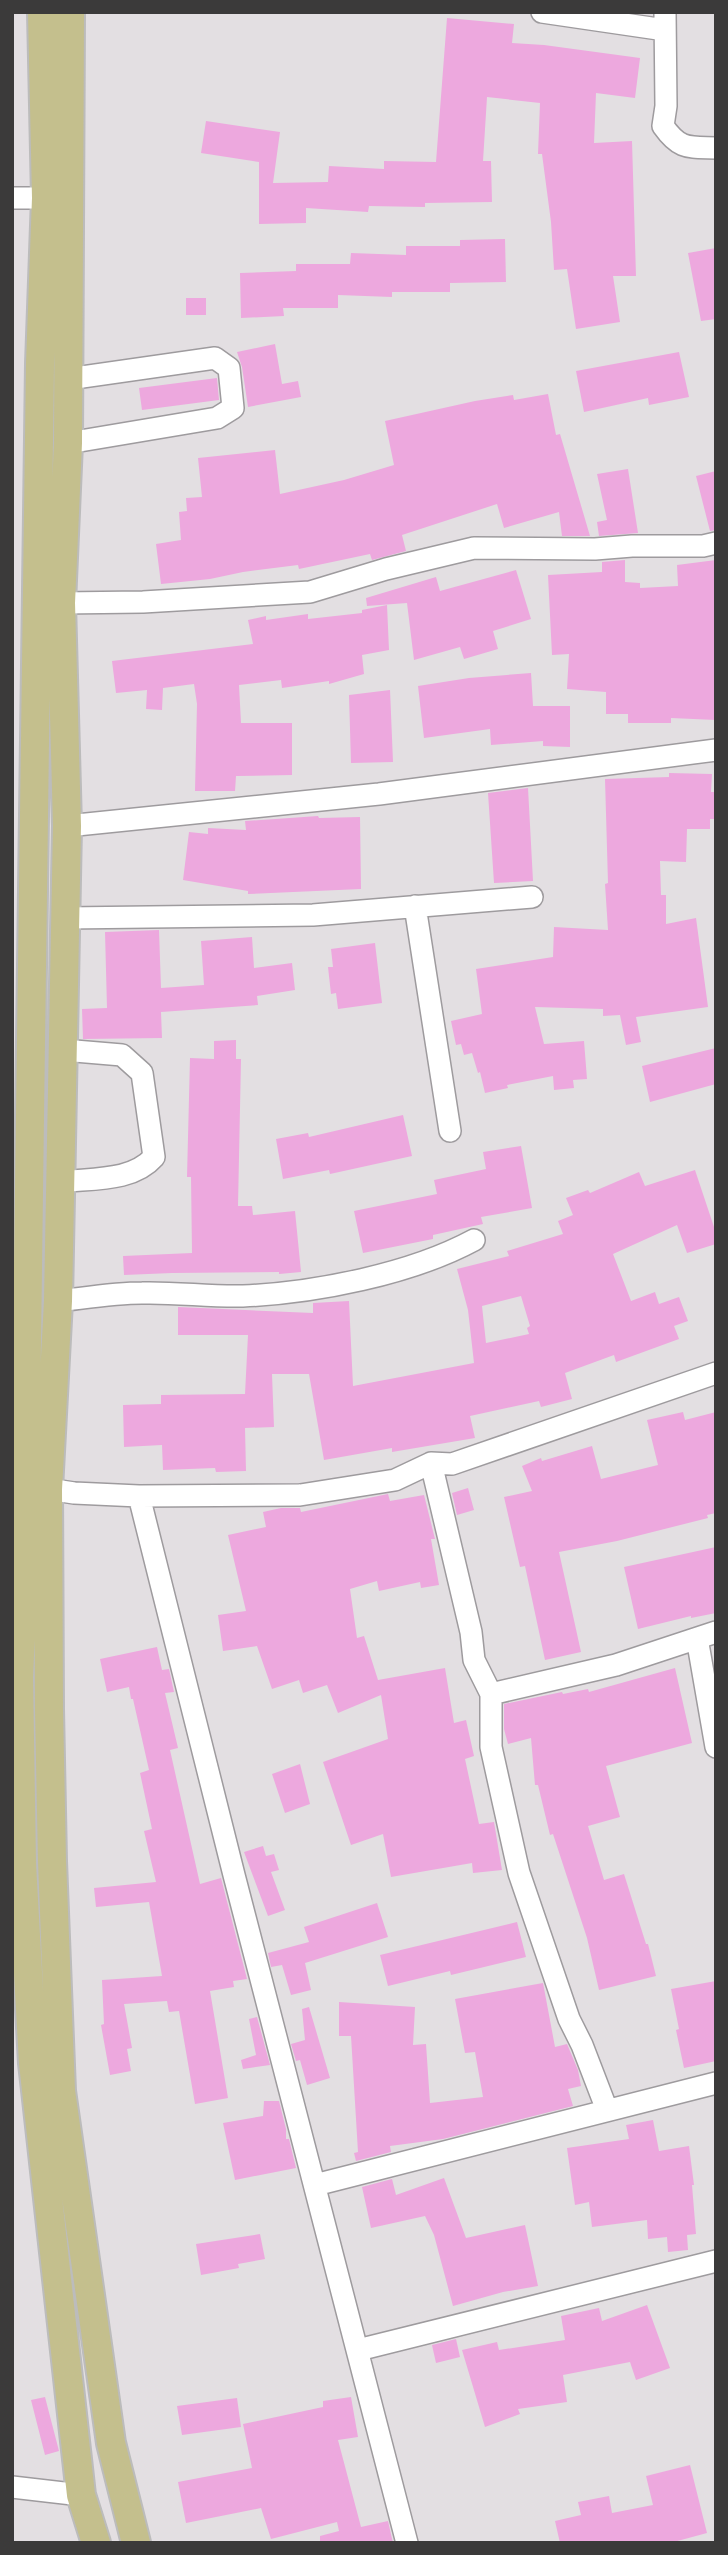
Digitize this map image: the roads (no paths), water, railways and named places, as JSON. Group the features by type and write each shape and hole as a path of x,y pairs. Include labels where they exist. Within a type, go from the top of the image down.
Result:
{"main road":[{"path":"41,12 46,198 22,892 17,1864 33,2063 80,2495 96,2543"},
{"path":"70,12 68,443 61,603 67,826 58,1301 48,1489 49,1723 55,1963 61,2091 111,2443 136,2543"}],"street":[{"path":"542,12 665,21 666,106 663,127 673,141 687,147 716,148"},
{"path":"12,198 46,198"},
{"path":"68,379 215,358 229,368 233,408 217,418 68,443"},
{"path":"61,603 310,592 386,569 474,548 595,549 632,545 703,546 716,543"},
{"path":"67,826 379,793 716,750"},
{"path":"65,918 313,915 533,897"},
{"path":"415,906 450,1131"},
{"path":"60,1182 130,1174 144,1168 154,1157 142,1073 122,1055 63,1050"},
{"path":"58,1301 140,1293 242,1296 313,1289 371,1276 452,1252 474,1240"},
{"path":"48,1489 139,1496 300,1495 395,1480 431,1463 452,1464 716,1373"},
{"path":"431,1463 471,1632 474,1661 491,1694 491,1747 519,1873 569,2019 607,2110"},
{"path":"139,1496 407,2543"},
{"path":"491,1694 616,1665 706,1635 716,1747"},
{"path":"315,2185 716,2083"},
{"path":"358,2350 716,2261"},
{"path":"12,2487 80,2495"}]}
